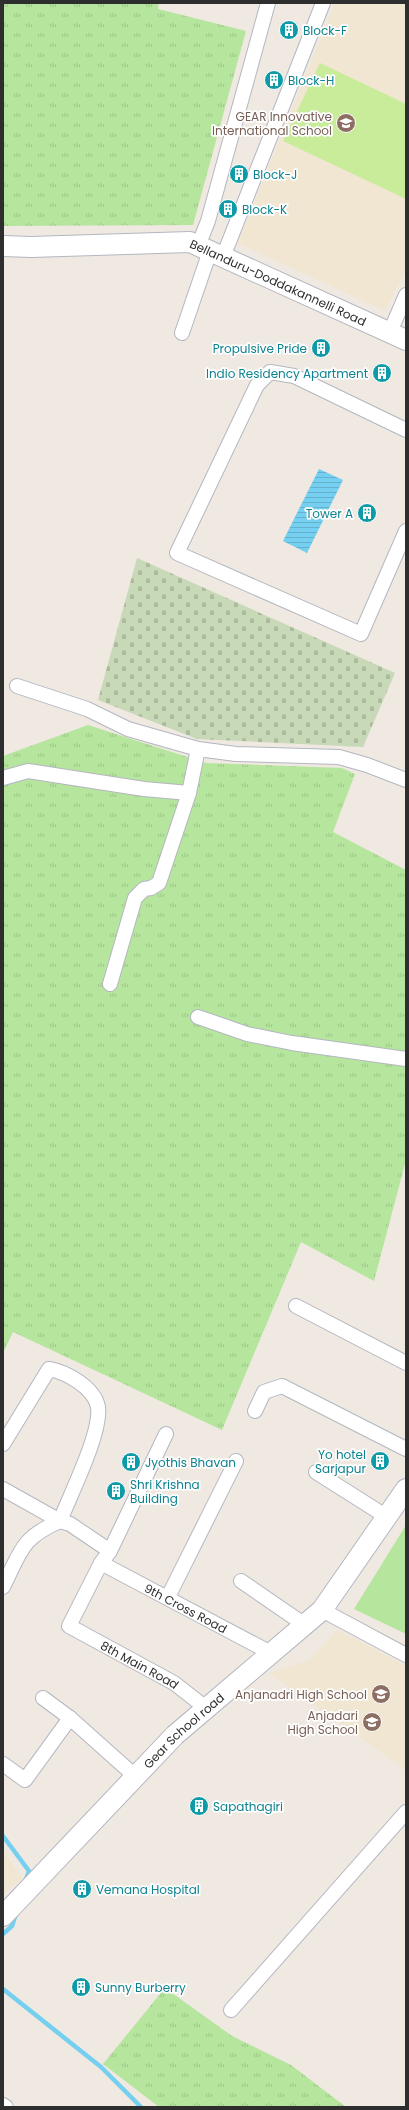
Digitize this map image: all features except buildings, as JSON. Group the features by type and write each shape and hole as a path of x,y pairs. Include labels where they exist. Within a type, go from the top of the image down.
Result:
{"main road":[{"name":"Bellanduru-Doddakannelli Road","path":"3,246 31,247 190,242 398,336"},
{"name":"Gear School road","path":"9,1910 175,1735 322,1610 406,1489"}],"street":[{"path":"211,251 208,221 268,3"},
{"path":"182,333 211,251 324,3"},
{"path":"398,336 406,295"},
{"path":"406,430 294,376 270,372 257,385 177,553 361,634 406,531"},
{"path":"17,686 87,709 128,729 198,749 236,754 339,757 368,765 406,780"},
{"path":"110,984 135,898 144,889 151,888 159,883 189,793 198,749"},
{"path":"3,778 28,771 144,789 189,793"},
{"path":"198,1017 247,1034 292,1043 406,1059"},
{"path":"296,1306 406,1363"},
{"path":"3,1444 48,1369 60,1371 88,1390 98,1406 93,1438 60,1521 33,1535 24,1545 3,1587"},
{"path":"255,1411 264,1392 282,1386 406,1449"},
{"path":"101,1563 110,1551 166,1434"},
{"path":"168,1597 236,1461"},
{"path":"316,1472 387,1517"},
{"path":"3,1489 60,1521 70,1524 110,1551"},
{"name":"9th Cross Road","path":"101,1563 168,1597 271,1653"},
{"name":"8th Main Road","path":"101,1563 69,1626 174,1683 206,1708"},
{"path":"241,1580 305,1625"},
{"path":"322,1610 406,1655"},
{"path":"43,1698 70,1718 136,1777"},
{"path":"3,1764 25,1780 70,1718"},
{"path":"231,2010 406,1812"}],"shaded area":[{"name":"GEAR Innovative International School","path":"335,3 406,3 406,270 385,311 238,243"},
{"name":"Anjadari High School","path":"338,1630 406,1666 406,1770 269,1673 309,1660"},
{"path":"3,1850 22,1878 3,1894"}],"green space":[{"path":"3,3 159,3 158,9 246,31 193,225 3,226"},
{"path":"320,63 406,104 406,199 283,141"},
{"path":"137,558 395,673 363,747 197,739 98,700"},
{"path":"88,725 206,763 342,768 355,774 333,832 406,870 406,1160 374,1281 301,1242 222,1430 13,1332 3,1353 3,756"},
{"path":"406,1525 406,1634 354,1609"},
{"path":"165,1988 232,2036 291,2065 346,2107 159,2107 103,2064"}],"water":[{"path":"319,469 343,480 307,553 283,541"}],"waterway":[{"path":"3,1836 29,1871 25,1882"},
{"path":"3,1934 12,1926 16,1914"},
{"path":"3,1989 101,2067 141,2107"}],"place":[{"name":"Block-F","path":"289,30"},
{"name":"Block-H","path":"274,80"},
{"name":"GEAR Innovative International School","path":"346,123"},
{"name":"Block-J","path":"239,174"},
{"name":"Block-K","path":"228,209"},
{"name":"Propulsive Pride","path":"321,348"},
{"name":"Indio Residency Apartment","path":"382,373"},
{"name":"Tower A","path":"367,513"},
{"name":"Yo hotel Sarjapur","path":"380,1461"},
{"name":"Jyothis Bhavan","path":"131,1462"},
{"name":"Shri Krishna Building","path":"116,1491"},
{"name":"Anjanadri High School","path":"381,1694"},
{"name":"Anjadari High School","path":"372,1722"},
{"name":"Sapathagiri","path":"199,1806"},
{"name":"Vemana Hospital","path":"82,1889"},
{"name":"Sunny Burberry","path":"81,1987"}]}
